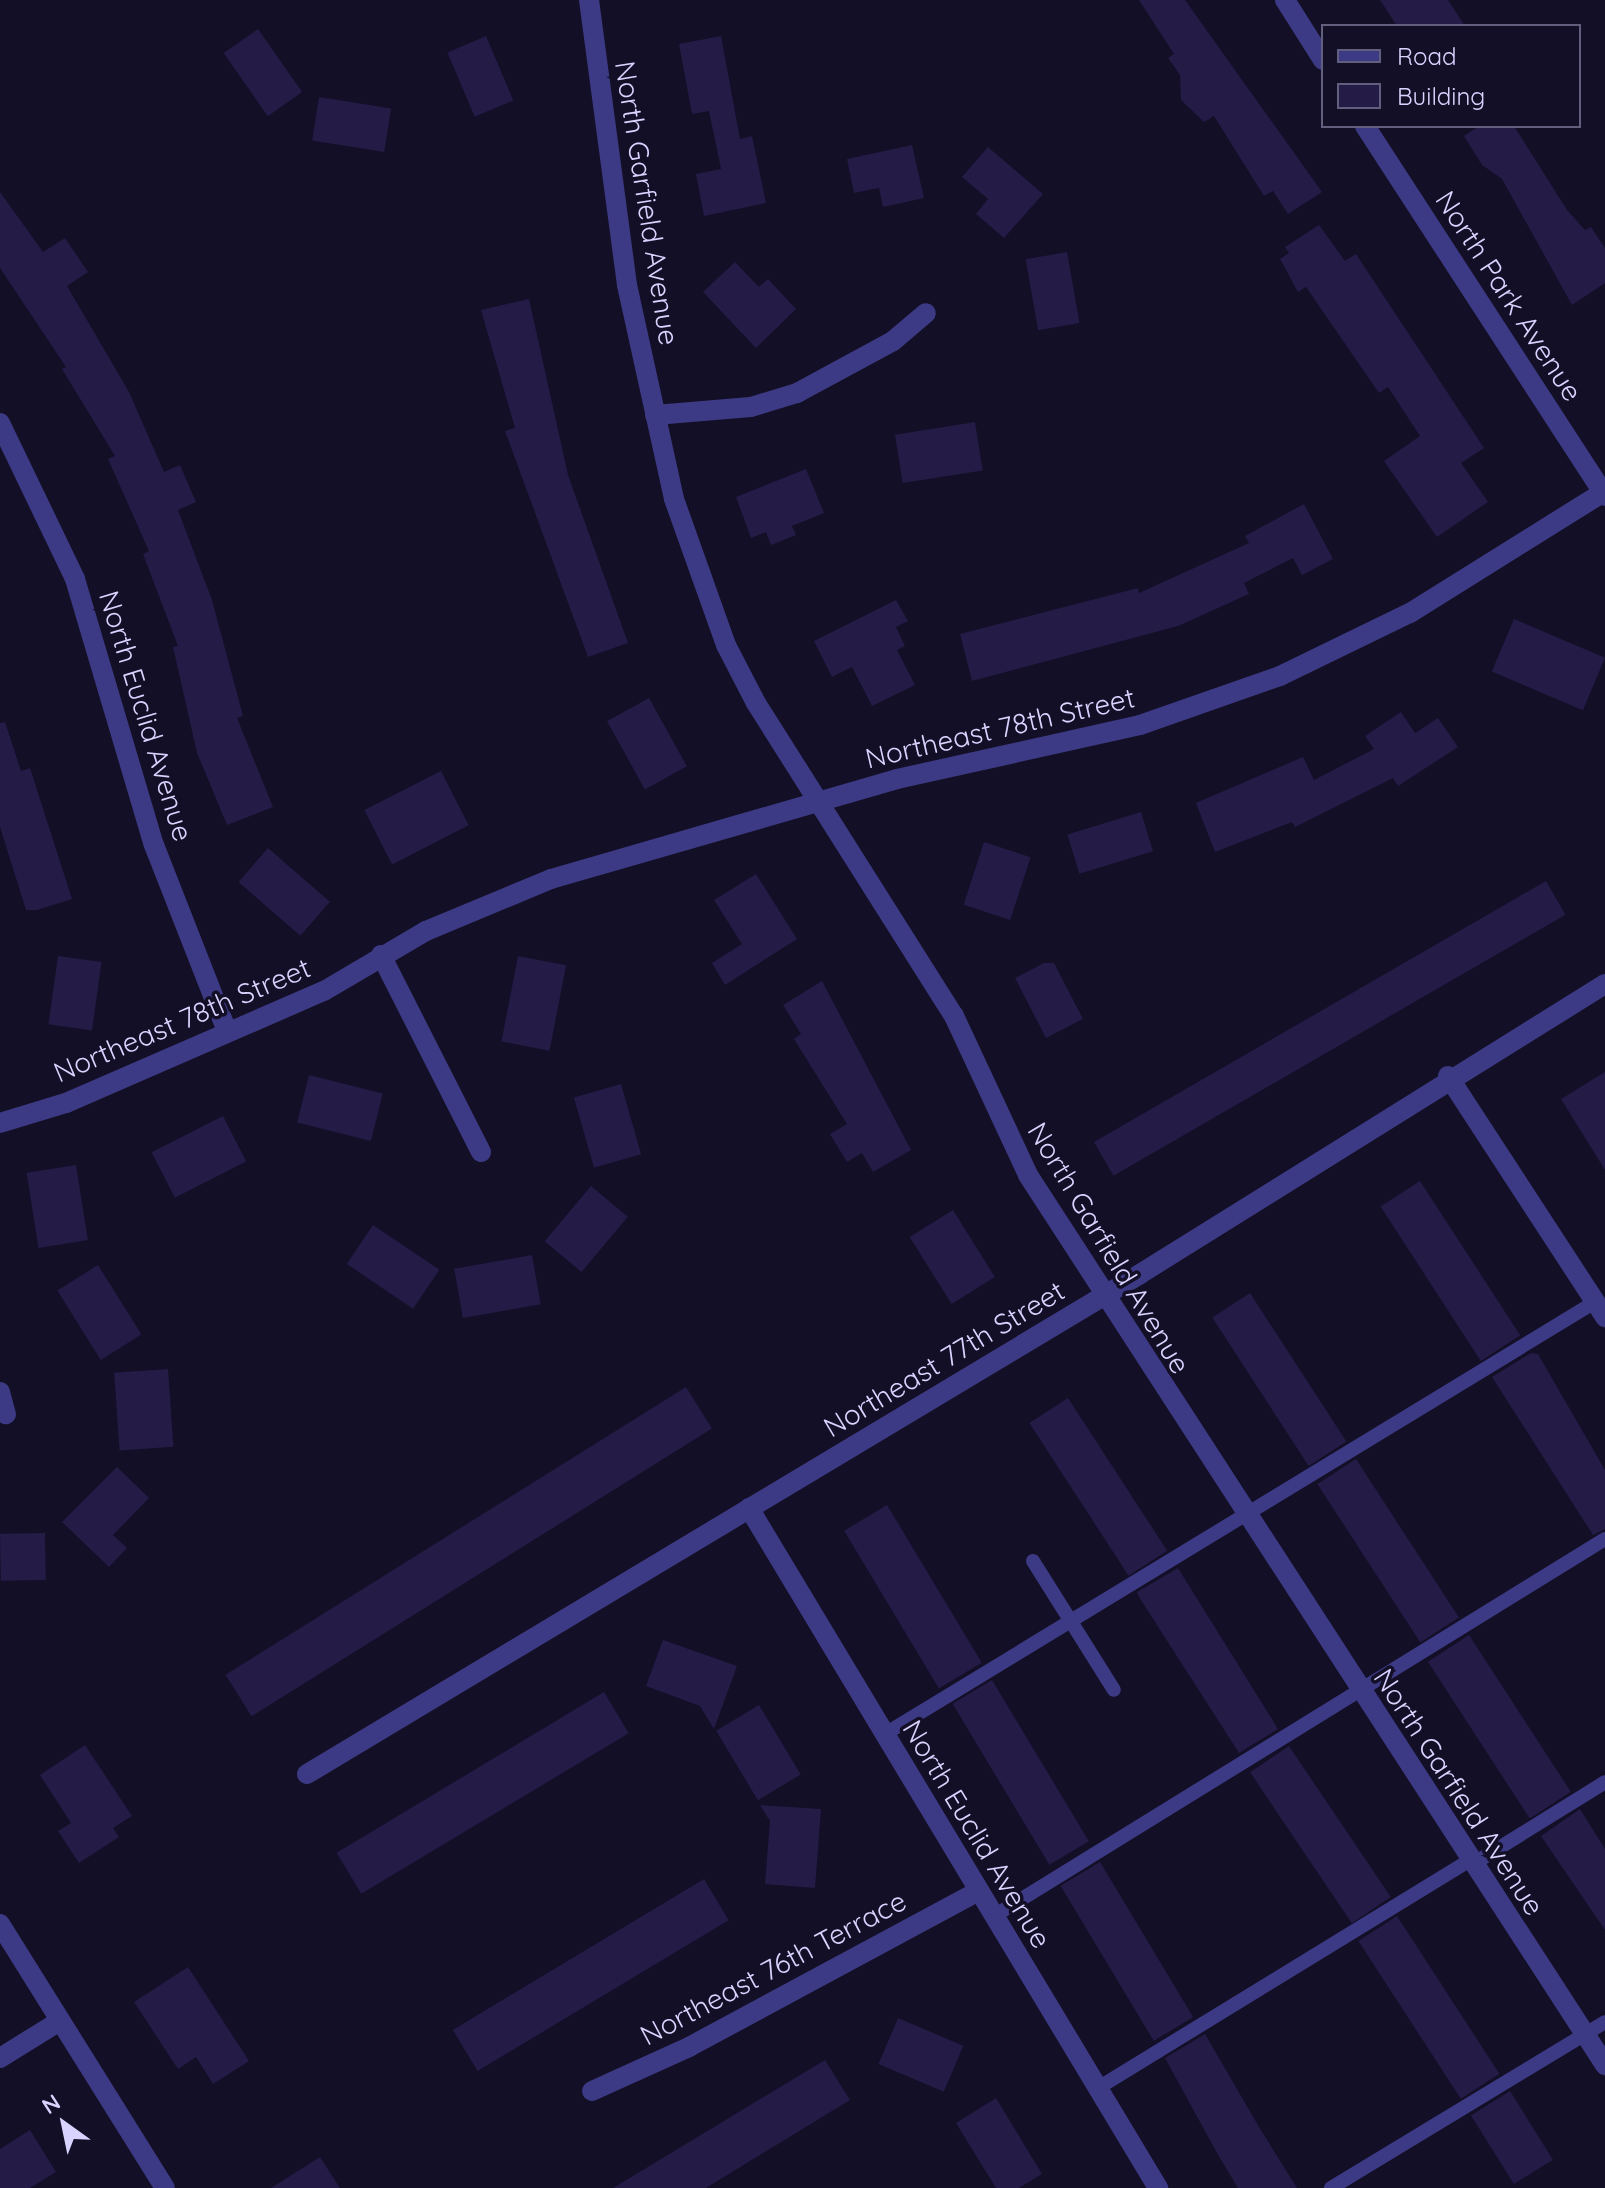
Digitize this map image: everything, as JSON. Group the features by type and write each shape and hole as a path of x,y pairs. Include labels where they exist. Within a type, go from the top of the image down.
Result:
{"street":[{"name":"North Garfield Avenue","path":"589,0 627,285 674,499 708,602 756,703 954,1016 1028,1175 1103,1296 1605,2065"},
{"path":"1285,0 1321,57"},
{"name":"North Park Avenue","path":"1366,128 1604,493"},
{"path":"655,415 751,407 797,393 893,341 926,313"},
{"name":"North Euclid Avenue","path":"0,423 75,579 154,845 227,1031"},
{"name":"Northeast 78th Street","path":"0,1123 66,1103 324,991 381,955 551,879 817,802 1140,725 1280,676 1410,613 1604,493"},
{"path":"381,955 481,1152"},
{"name":"Northeast 77th Street","path":"307,1774 1103,1296 1448,1076 1605,984"},
{"path":"1448,1076 1600,1310"},
{"path":"0,1392 6,1414"},
{"name":"North Euclid Avenue","path":"749,1508 1158,2188"},
{"name":"Northeast 76th Terrace","path":"592,2091 689,2047 979,1891"},
{"path":"0,1924 58,2022 165,2188"},
{"path":"0,2058 58,2022"}],"lane":[{"path":"885,1734 1600,1310"},
{"path":"994,1916 1605,1539"},
{"path":"1033,1561 1114,1690"},
{"path":"1098,2088 1605,1782"},
{"path":"1331,2188 1605,2022"}],"building":[{"path":"1139,0 1185,0 1322,192 1288,214 1273,191 1264,196 1214,116 1204,122 1181,100 1180,75 1168,58 1174,54"},
{"path":"1380,0 1448,0 1464,24 1396,24"},
{"path":"258,29 302,92 268,116 224,53"},
{"path":"486,36 513,100 475,117 447,52"},
{"path":"721,36 740,139 752,136 766,203 704,216 696,174 721,169 709,111 692,114 679,44"},
{"path":"319,97 391,108 384,152 312,140"},
{"path":"1476,128 1515,128 1567,210 1585,230 1591,227 1605,248 1605,283 1572,305 1502,179 1482,165 1464,136"},
{"path":"912,145 924,198 883,207 879,188 854,193 847,159"},
{"path":"988,147 1043,194 1004,238 976,214 988,199 962,177"},
{"path":"0,192 43,252 65,238 88,272 67,286 129,392 164,472 180,465 196,502 178,510 212,600 243,716 237,718 273,807 227,825 197,753 173,647 178,646 143,554 149,551 108,459 115,456 62,369 66,367 0,268"},
{"path":"1319,225 1345,261 1356,254 1484,448 1461,463 1488,502 1437,537 1384,461 1420,436 1388,387 1379,393 1306,287 1298,292 1280,259 1289,253 1285,247"},
{"path":"1067,252 1080,323 1038,330 1026,259"},
{"path":"735,262 759,287 768,279 796,309 756,348 703,292"},
{"path":"529,299 568,475 628,643 588,657 505,431 515,428 481,310"},
{"path":"975,422 983,470 903,483 895,435"},
{"path":"806,469 824,513 792,526 796,535 771,545 766,532 751,538 736,497"},
{"path":"1304,504 1333,559 1302,575 1293,558 1244,583 1249,594 1178,626 972,681 960,634 1138,588 1139,593 1249,543 1245,536"},
{"path":"896,600 908,621 896,627 905,646 897,650 915,685 872,706 852,667 832,677 814,641"},
{"path":"1514,619 1605,658 1583,710 1492,671"},
{"path":"649,698 687,766 645,789 607,721"},
{"path":"1401,712 1415,733 1438,718 1458,747 1398,786 1393,778 1295,827 1292,822 1215,852 1196,803 1303,757 1314,780 1374,749 1365,736"},
{"path":"5,722 21,771 30,768 72,899 37,910 26,910 0,827 0,723"},
{"path":"441,771 469,825 392,864 364,810"},
{"path":"1141,812 1153,851 1079,874 1067,835"},
{"path":"984,842 1031,857 1010,920 964,905"},
{"path":"268,848 330,902 300,936 238,882"},
{"path":"756,874 797,939 725,985 712,963 742,944 714,900"},
{"path":"1546,881 1566,915 1113,1176 1094,1142"},
{"path":"58,956 102,962 92,1030 48,1024"},
{"path":"518,956 566,965 549,1051 501,1041"},
{"path":"1044,963 1054,963 1083,1019 1046,1038 1015,978"},
{"path":"822,981 911,1150 873,1172 862,1153 847,1162 830,1134 847,1124 794,1039 801,1034 783,1005"},
{"path":"1605,1072 1605,1170 1561,1099"},
{"path":"309,1075 383,1093 371,1141 297,1123"},
{"path":"621,1084 641,1154 594,1168 574,1098"},
{"path":"223,1116 246,1161 175,1198 152,1152"},
{"path":"76,1165 88,1240 39,1248 27,1173"},
{"path":"1420,1181 1520,1335 1481,1361 1381,1207"},
{"path":"591,1186 628,1217 581,1272 545,1241"},
{"path":"953,1210 995,1277 952,1304 910,1237"},
{"path":"373,1225 439,1270 413,1309 347,1264"},
{"path":"532,1255 541,1304 463,1318 454,1269"},
{"path":"98,1265 141,1335 101,1360 57,1290"},
{"path":"1250,1293 1346,1441 1309,1466 1212,1318"},
{"path":"1531,1353 1538,1354 1605,1470 1605,1529 1593,1535 1492,1377"},
{"path":"168,1369 173,1447 120,1451 114,1373"},
{"path":"686,1387 712,1429 251,1716 226,1675"},
{"path":"1068,1398 1167,1551 1129,1576 1029,1423"},
{"path":"1356,1459 1459,1618 1420,1643 1317,1484"},
{"path":"117,1467 149,1498 113,1535 127,1548 109,1567 62,1522"},
{"path":"887,1505 982,1663 939,1688 844,1531"},
{"path":"45,1533 46,1580 1,1581 0,1534"},
{"path":"1178,1568 1278,1729 1239,1753 1137,1592"},
{"path":"1469,1635 1571,1792 1530,1819 1428,1662"},
{"path":"663,1640 737,1666 714,1729 700,1706 646,1686"},
{"path":"992,1680 1089,1841 1049,1865 953,1704"},
{"path":"604,1692 629,1733 361,1894 337,1853"},
{"path":"759,1705 801,1774 758,1800 716,1731"},
{"path":"85,1745 132,1816 113,1828 119,1837 79,1863 58,1831 71,1823 40,1775"},
{"path":"1289,1746 1391,1897 1352,1923 1250,1772"},
{"path":"760,1805 821,1809 815,1888 765,1884 770,1821"},
{"path":"1580,1809 1605,1849 1605,1930 1541,1836"},
{"path":"1100,1862 1193,2017 1154,2041 1061,1886"},
{"path":"704,1879 729,1920 478,2071 453,2030"},
{"path":"1397,1916 1499,2074 1461,2099 1358,1941"},
{"path":"188,1967 249,2061 213,2084 196,2057 178,2069 134,2002"},
{"path":"898,2018 963,2046 944,2092 878,2064"},
{"path":"1205,2034 1297,2188 1238,2188 1217,2153 1165,2058"},
{"path":"825,2060 850,2100 706,2188 613,2188"},
{"path":"1510,2091 1553,2160 1514,2184 1471,2115"},
{"path":"996,2098 1042,2174 1019,2188 996,2188 956,2123"},
{"path":"30,2130 56,2172 30,2188 0,2188 0,2149"},
{"path":"320,2157 340,2188 271,2188"}]}
